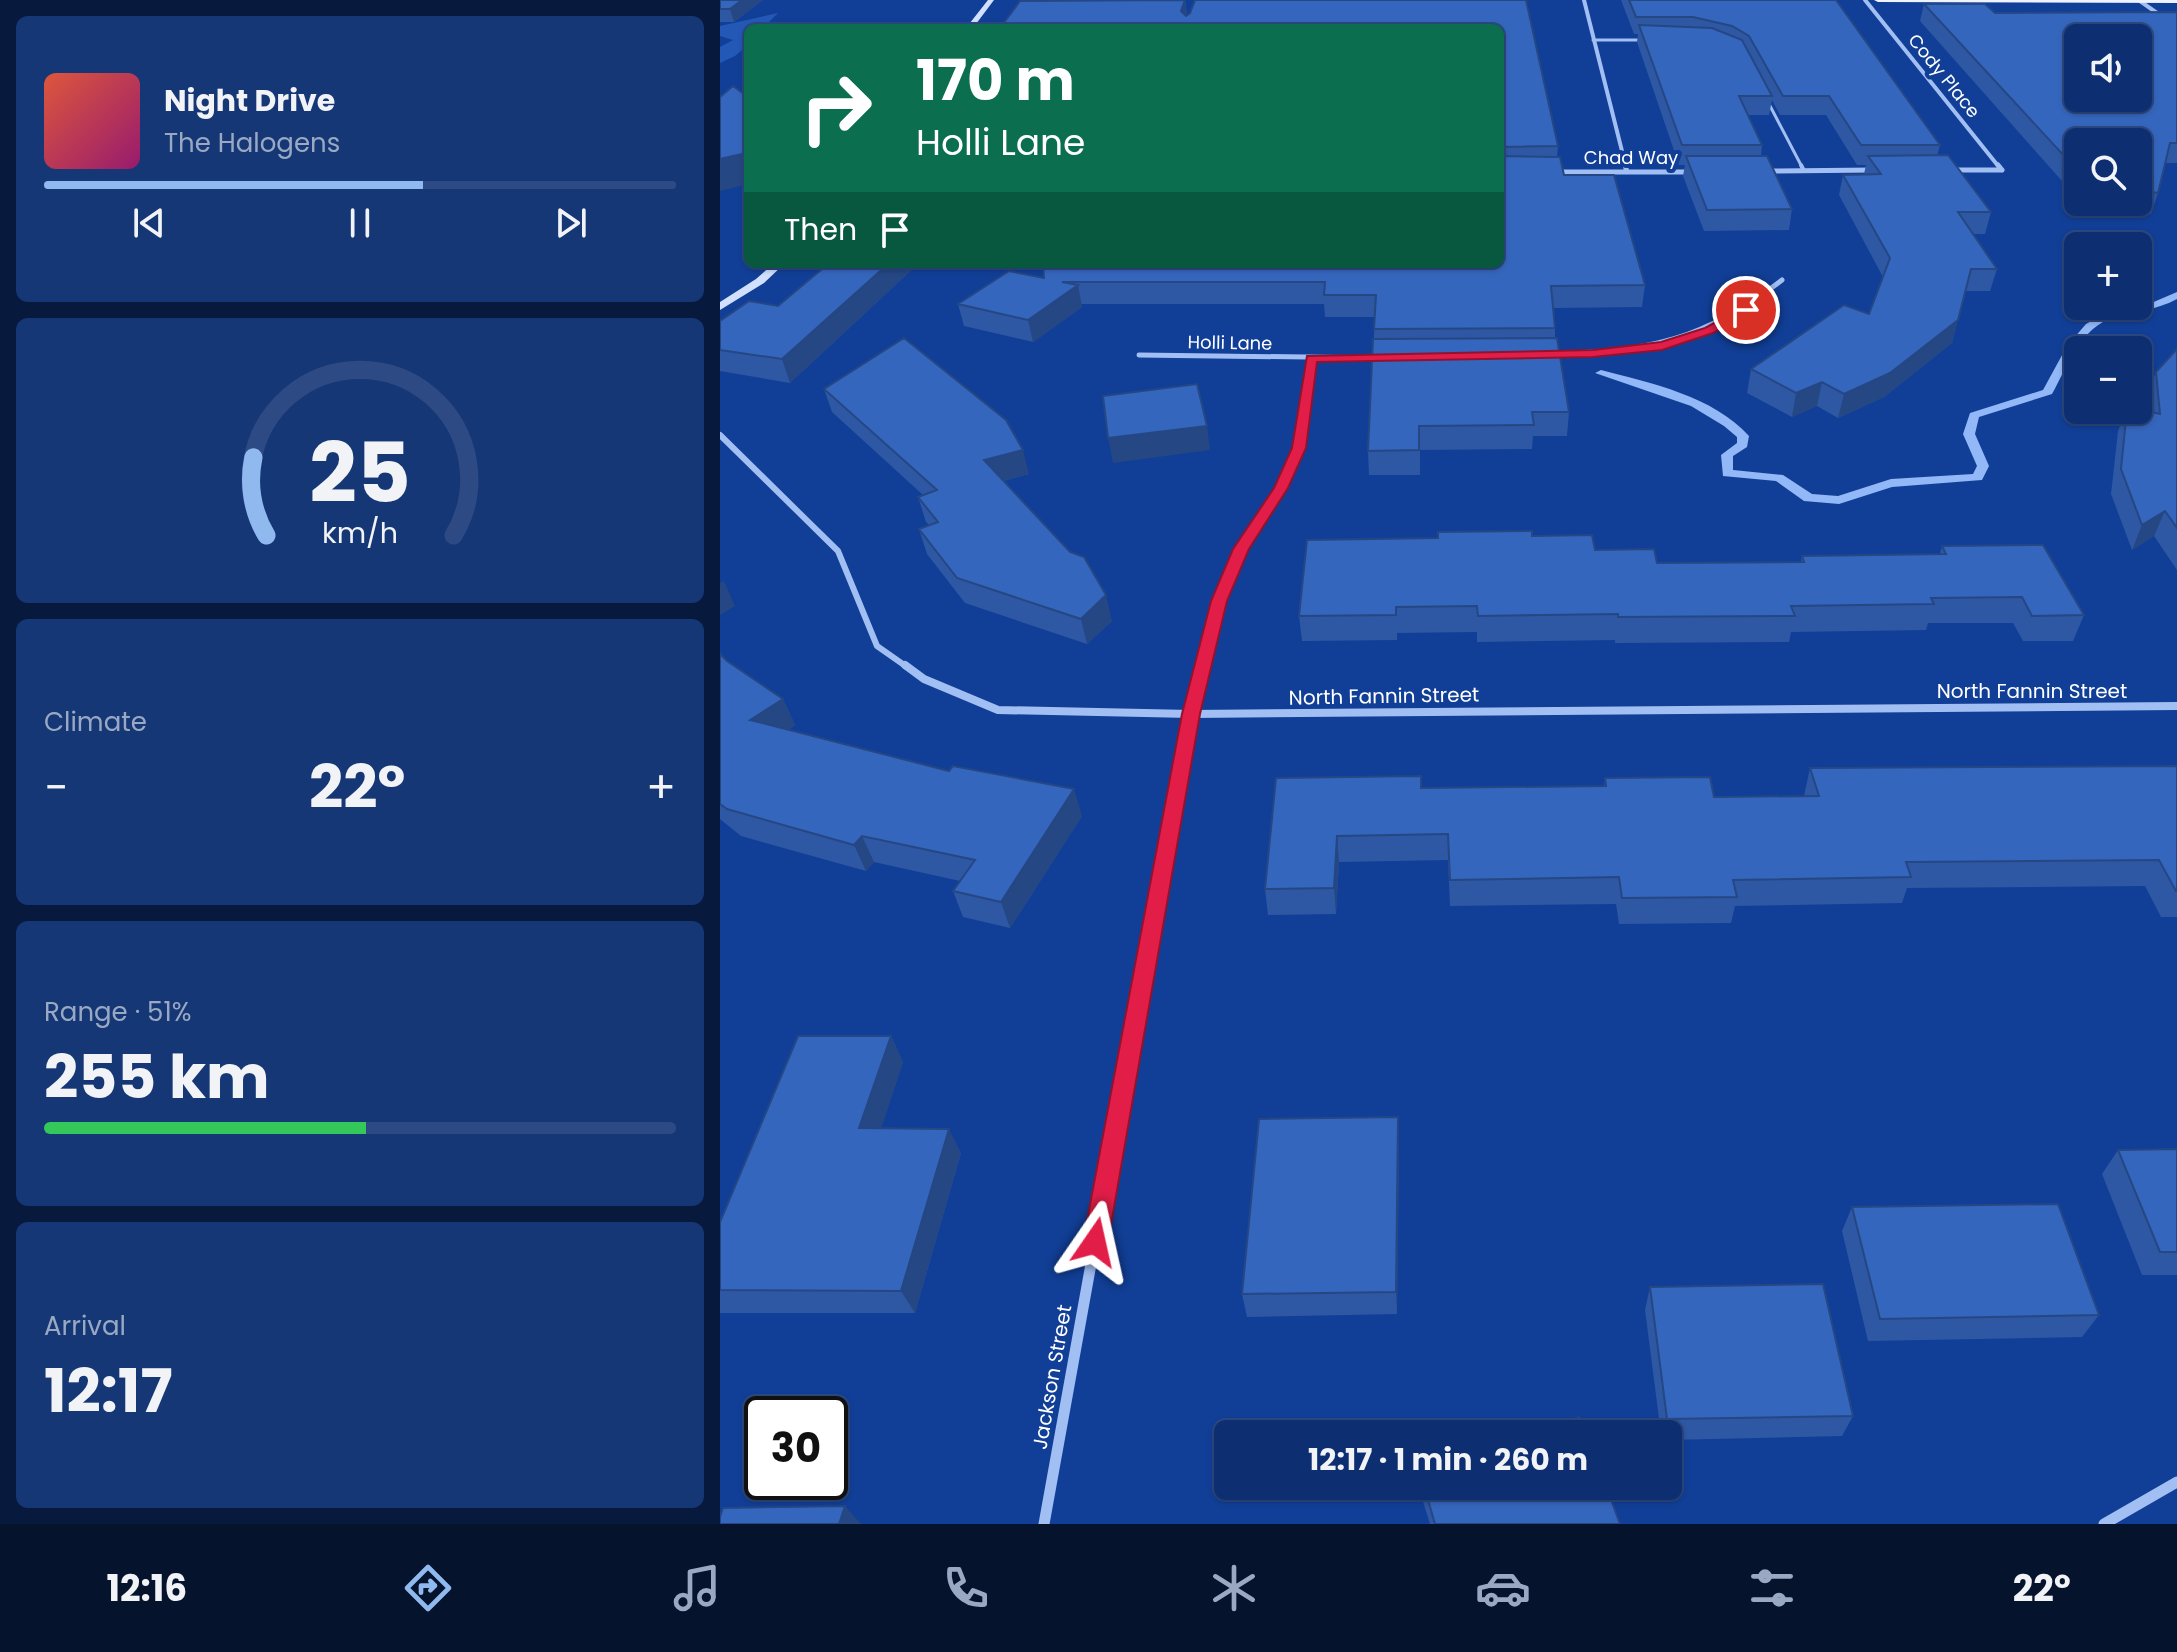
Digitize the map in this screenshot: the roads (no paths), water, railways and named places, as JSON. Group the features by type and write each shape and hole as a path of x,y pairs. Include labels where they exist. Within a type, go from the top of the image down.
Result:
{"main road":[{"path":"1878,0 2173,1"}],"street":[{"path":"972,24 991,0"},
{"path":"1584,0 1627,172"},
{"name":"Cody Place","path":"1865,0 2002,170 1941,170"},
{"path":"2140,1 2177,27"},
{"path":"2173,1 2177,8"},
{"path":"1760,171 1880,170"},
{"name":"Chad Way","path":"1548,172 1701,172"},
{"path":"720,307 774,268"},
{"path":"1549,354 1662,346 1709,330 1746,310 1782,280"},
{"name":"Holli Lane","path":"1139,355 1387,358"},
{"name":"Jackson Street","path":"1044,1524 1191,714 1219,601 1241,549 1281,488 1299,448 1311,358"},
{"name":"North Fannin Street","path":"720,435 838,551 877,646 924,679 998,710 1191,714 2177,706"},
{"path":"2104,1524 2177,1482"}],"lane":[{"path":"1593,40 1651,40"},
{"path":"1763,93 1804,171"}],"waterway":[{"path":"1601,373 1695,403 1729,423 1743,436 1743,444 1727,455 1727,473 1779,478 1809,498 1839,500 1891,483 1978,477 1983,466 1969,434 1974,415 2048,392 2072,346 2099,319 2153,306 2177,295"}]}
